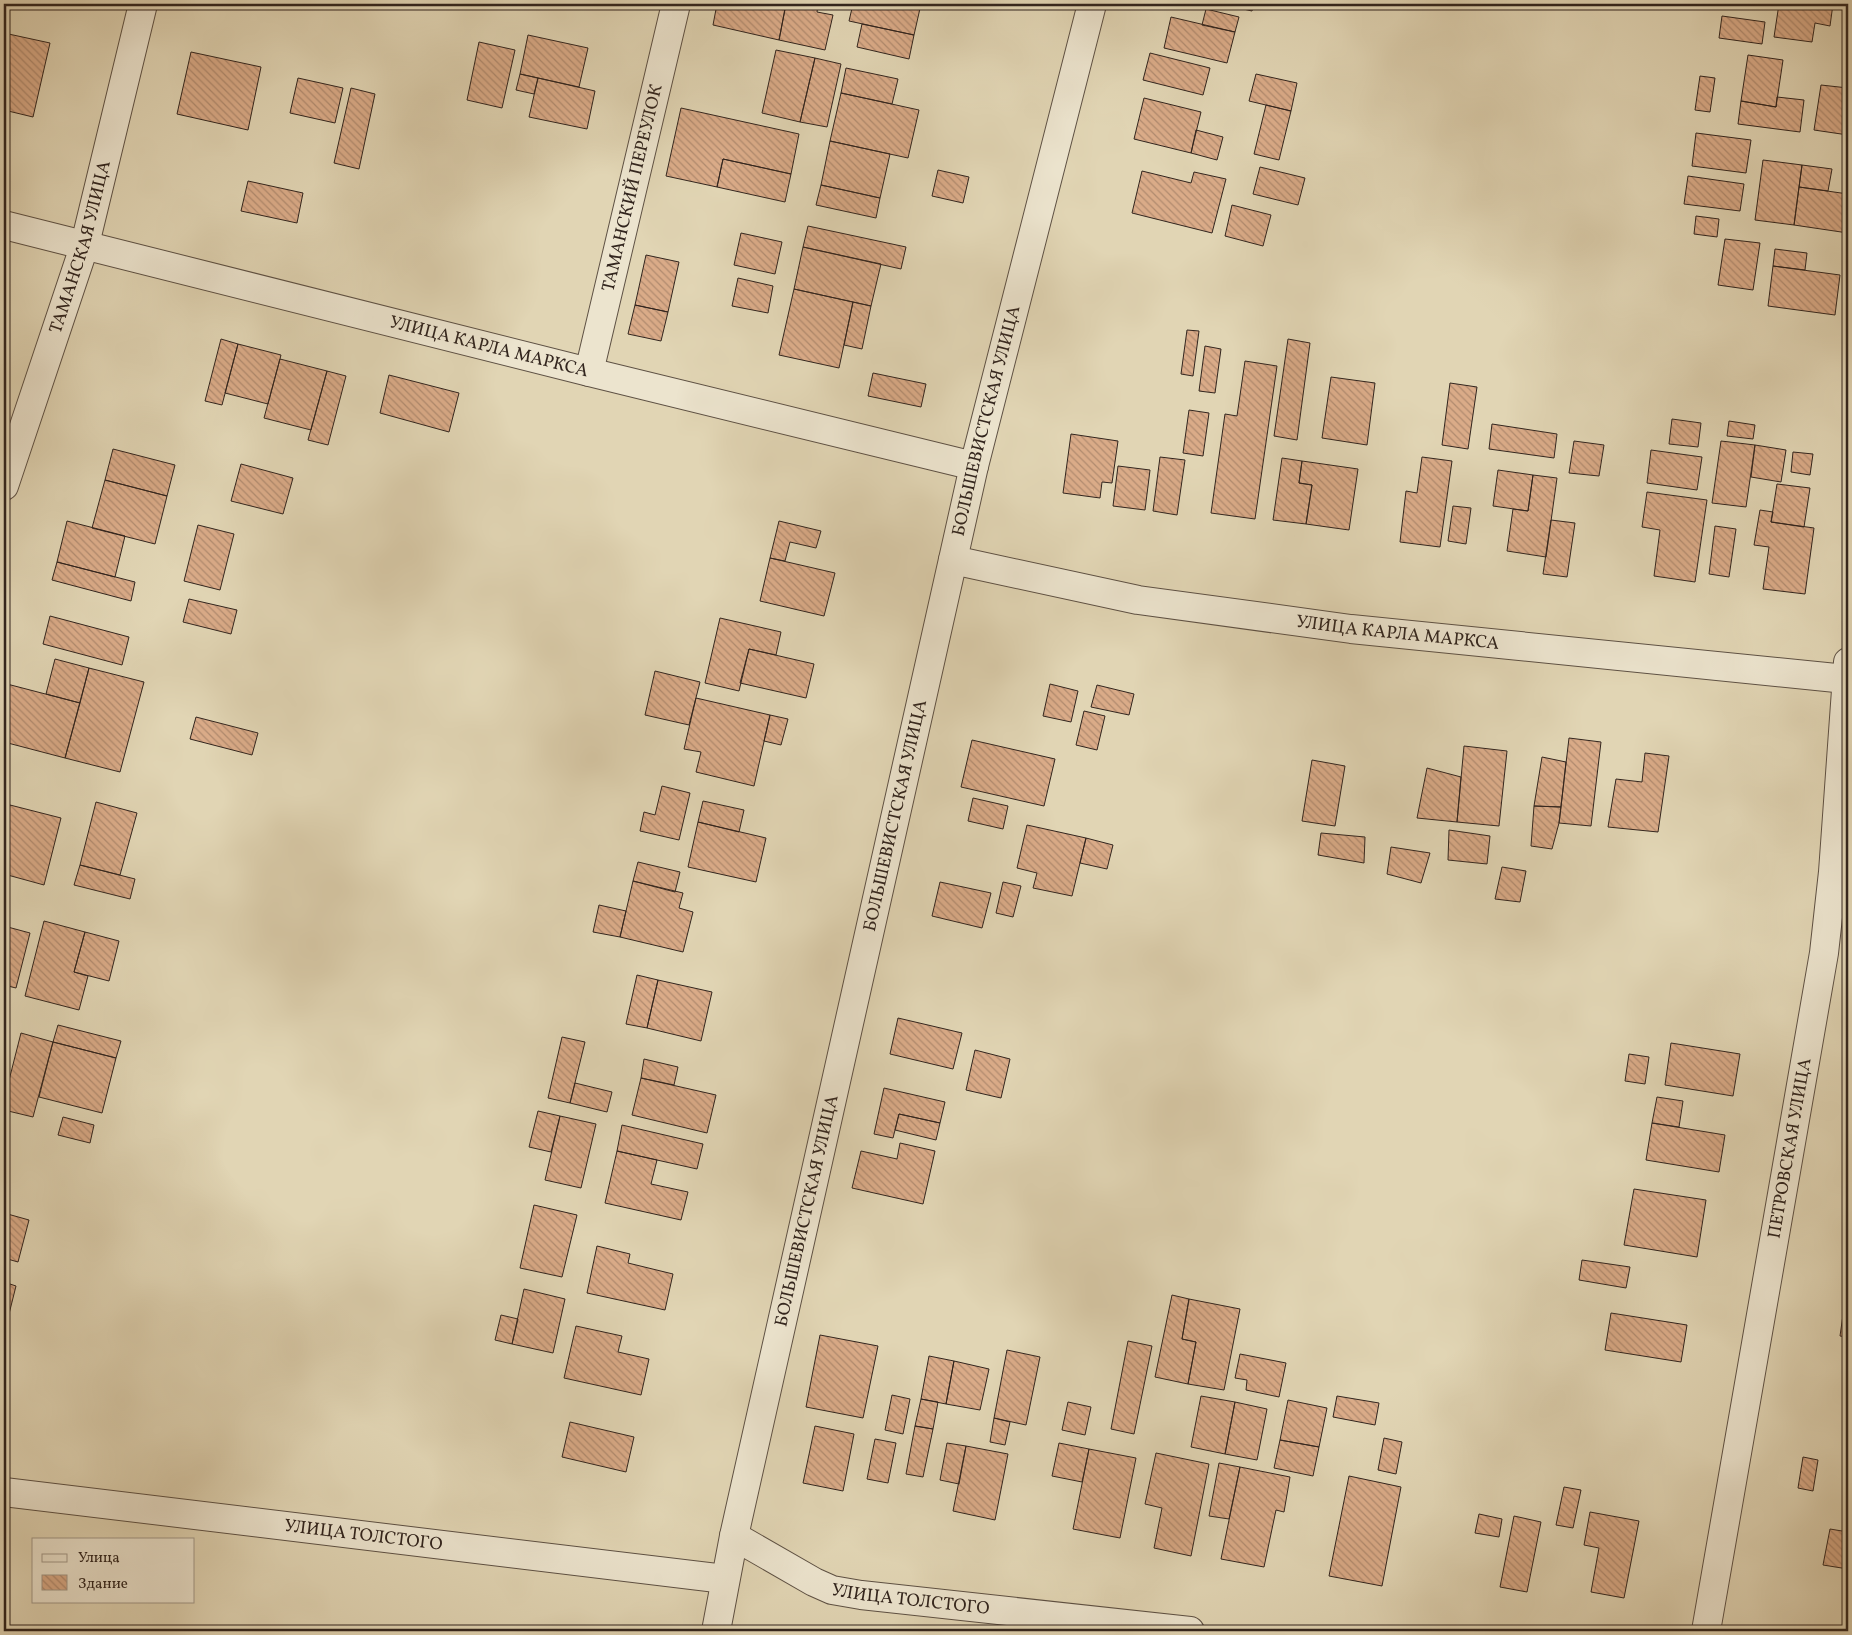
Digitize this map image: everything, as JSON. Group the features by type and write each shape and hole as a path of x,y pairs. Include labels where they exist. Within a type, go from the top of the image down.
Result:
{"street":[{"name":"ТАМАНСКАЯ УЛИЦА","path":"4,486 85,244 143,4"},
{"name":"ТАМАНСКИЙ ПЕРЕУЛОК","path":"589,372 676,4"},
{"name":"БОЛЬШЕВИСТСКАЯ УЛИЦА","path":"716,1631 734,1536 974,466 1092,4"},
{"name":"УЛИЦА КАРЛА МАРКСА","path":"4,225 589,372 974,466"},
{"name":"УЛИЦА КАРЛА МАРКСА","path":"953,560 1138,600 1351,629 1847,670"},
{"name":"ПЕТРОВСКАЯ УЛИЦА","path":"1706,1631 1824,953 1833,872 1847,670"},
{"name":"УЛИЦА ТОЛСТОГО","path":"4,1492 725,1579"},
{"name":"УЛИЦА ТОЛСТОГО","path":"734,1536 814,1582 832,1590 871,1596 1190,1631"}],"building":[{"path":"717,4 786,4 779,40 713,25"},
{"path":"786,4 818,4 817,12 833,15 825,50 779,40"},
{"path":"853,4 921,4 914,35 849,21"},
{"path":"1230,4 1254,4 1252,11 1230,6"},
{"path":"1779,4 1833,4 1830,26 1815,23 1812,42 1774,37"},
{"path":"1206,9 1239,17 1235,32 1202,25"},
{"path":"1722,16 1765,22 1762,44 1719,38"},
{"path":"1171,17 1235,32 1227,63 1164,48"},
{"path":"862,24 914,35 909,59 857,47"},
{"path":"4,33 50,43 33,117 4,110"},
{"path":"528,35 588,48 579,87 520,74"},
{"path":"479,42 515,50 502,108 467,100"},
{"path":"776,50 815,58 800,122 762,113"},
{"path":"191,52 261,67 248,130 177,114"},
{"path":"1150,53 1210,68 1203,95 1143,80"},
{"path":"1748,55 1783,60 1776,107 1741,101"},
{"path":"815,58 841,64 827,127 800,122"},
{"path":"846,68 898,79 892,104 841,93"},
{"path":"520,74 538,78 534,94 516,90"},
{"path":"1256,74 1297,83 1291,111 1249,101"},
{"path":"1700,76 1715,78 1710,112 1695,110"},
{"path":"298,78 343,88 335,123 290,113"},
{"path":"538,78 595,91 587,129 529,117"},
{"path":"1821,85 1848,88 1848,135 1814,130"},
{"path":"351,88 375,94 359,169 334,163"},
{"path":"841,93 919,110 908,158 830,141"},
{"path":"1777,97 1804,100 1800,132 1738,124 1741,101 1776,107"},
{"path":"1144,98 1201,112 1191,153 1134,139"},
{"path":"1266,105 1291,111 1279,160 1254,154"},
{"path":"681,108 799,134 791,174 723,159 717,187 666,176"},
{"path":"1196,130 1223,137 1217,160 1191,153"},
{"path":"1696,133 1751,140 1746,173 1692,166"},
{"path":"830,141 890,154 880,198 821,185"},
{"path":"723,159 791,174 785,202 717,187"},
{"path":"1763,160 1802,165 1794,225 1755,220"},
{"path":"1802,165 1832,169 1828,191 1799,187"},
{"path":"1260,167 1305,178 1298,205 1253,194"},
{"path":"938,170 969,177 963,203 932,196"},
{"path":"1142,171 1191,183 1194,172 1226,179 1212,233 1132,213"},
{"path":"1688,176 1744,184 1740,211 1684,204"},
{"path":"248,181 303,193 297,223 241,211"},
{"path":"821,185 880,198 876,218 816,205"},
{"path":"1799,187 1848,194 1848,233 1794,225"},
{"path":"1232,205 1271,215 1263,246 1225,236"},
{"path":"1696,216 1719,219 1717,237 1694,234"},
{"path":"808,226 906,247 901,269 803,247"},
{"path":"741,233 782,242 775,274 734,265"},
{"path":"1725,239 1760,243 1753,290 1718,285"},
{"path":"803,247 881,264 871,306 794,289"},
{"path":"1775,249 1807,253 1805,270 1773,266"},
{"path":"646,255 679,262 668,312 635,305"},
{"path":"1773,266 1840,275 1835,315 1768,306"},
{"path":"738,278 773,286 768,313 732,306"},
{"path":"794,289 853,302 839,368 779,355"},
{"path":"853,302 871,306 862,349 844,345"},
{"path":"635,305 668,312 661,341 628,334"},
{"path":"1187,330 1199,331 1193,376 1181,374"},
{"path":"221,339 238,344 222,405 205,401"},
{"path":"1288,339 1310,343 1297,440 1274,436"},
{"path":"238,344 281,355 268,404 225,393"},
{"path":"1205,346 1221,349 1215,393 1199,391"},
{"path":"280,359 327,371 311,430 264,418"},
{"path":"1245,361 1277,366 1255,519 1211,513 1225,414 1237,416"},
{"path":"327,371 346,376 328,445 308,440"},
{"path":"873,373 926,384 921,407 868,396"},
{"path":"389,375 459,393 449,432 380,413"},
{"path":"1331,377 1375,383 1367,445 1322,438"},
{"path":"1450,383 1477,387 1468,449 1442,445"},
{"path":"1189,410 1209,413 1203,456 1183,453"},
{"path":"1672,419 1701,423 1698,447 1669,444"},
{"path":"1729,421 1755,425 1753,439 1727,436"},
{"path":"1492,424 1557,434 1554,458 1489,449"},
{"path":"1071,434 1118,441 1112,483 1102,482 1100,498 1063,493"},
{"path":"1574,441 1604,445 1599,476 1569,473"},
{"path":"1721,441 1755,445 1746,507 1712,503"},
{"path":"1755,445 1786,450 1781,482 1751,477"},
{"path":"113,449 175,465 167,496 105,480"},
{"path":"1651,450 1702,457 1697,490 1647,483"},
{"path":"1793,452 1813,454 1810,475 1791,472"},
{"path":"1160,457 1185,460 1177,515 1153,511"},
{"path":"1422,457 1452,461 1440,547 1400,542 1406,491 1417,493"},
{"path":"1282,458 1302,461 1299,483 1312,485 1306,524 1273,520"},
{"path":"1302,461 1358,469 1349,530 1306,524 1312,485 1299,483"},
{"path":"241,464 293,478 283,514 231,501"},
{"path":"1118,466 1150,470 1145,510 1113,506"},
{"path":"1498,470 1533,475 1528,511 1493,506"},
{"path":"1533,475 1557,478 1546,557 1507,551 1513,509 1528,511"},
{"path":"105,480 167,496 155,544 92,528"},
{"path":"1777,484 1810,488 1804,527 1771,522"},
{"path":"1647,492 1707,500 1695,582 1654,576 1660,530 1642,527"},
{"path":"1453,506 1471,508 1466,544 1448,541"},
{"path":"1760,510 1773,512 1771,522 1814,528 1805,594 1763,589 1769,547 1754,545"},
{"path":"1551,520 1575,523 1567,577 1543,574"},
{"path":"67,521 125,536 115,577 57,562"},
{"path":"779,521 821,531 816,548 790,542 785,561 770,558"},
{"path":"198,525 234,534 220,590 184,581"},
{"path":"1715,526 1736,529 1729,577 1709,574"},
{"path":"770,558 835,573 824,616 760,601"},
{"path":"57,562 135,582 131,601 52,580"},
{"path":"189,599 237,610 231,634 183,622"},
{"path":"50,616 129,637 122,665 43,644"},
{"path":"720,618 781,632 776,655 749,649 739,691 705,683"},
{"path":"749,649 814,664 806,698 740,683"},
{"path":"55,659 89,668 80,703 46,694"},
{"path":"89,668 144,682 120,772 65,758"},
{"path":"655,671 700,682 689,725 645,715"},
{"path":"7,684 80,703 65,758 4,742 4,695"},
{"path":"1050,684 1078,691 1071,722 1043,716"},
{"path":"1097,685 1134,694 1129,715 1091,707"},
{"path":"696,698 770,715 754,786 696,772 701,752 684,749"},
{"path":"1084,711 1105,716 1097,750 1076,745"},
{"path":"770,715 788,719 781,745 764,741"},
{"path":"196,717 258,733 252,755 190,739"},
{"path":"1569,738 1601,742 1591,826 1559,823"},
{"path":"972,740 1055,759 1044,806 961,787"},
{"path":"1464,746 1507,751 1499,826 1457,822"},
{"path":"1645,753 1669,756 1658,832 1608,827 1616,779 1642,782"},
{"path":"1542,757 1566,762 1561,807 1534,806"},
{"path":"1312,760 1345,766 1335,826 1302,821"},
{"path":"1427,768 1461,777 1457,822 1417,818"},
{"path":"662,786 690,793 679,840 640,831 644,812 655,815"},
{"path":"973,798 1008,806 1003,829 968,821"},
{"path":"703,801 744,810 739,832 698,822"},
{"path":"96,802 137,813 120,875 80,865"},
{"path":"10,805 61,818 44,885 4,874 4,819 6,820"},
{"path":"1534,806 1561,807 1552,849 1531,846"},
{"path":"698,822 766,838 756,882 688,867"},
{"path":"1027,825 1086,838 1072,896 1033,888 1037,873 1017,868"},
{"path":"1449,830 1490,836 1487,864 1448,860"},
{"path":"1321,833 1365,837 1364,863 1318,855"},
{"path":"1086,838 1113,845 1107,869 1080,863"},
{"path":"1391,847 1430,853 1421,883 1387,874"},
{"path":"638,862 680,872 675,892 633,881"},
{"path":"80,865 135,879 130,899 74,885"},
{"path":"1502,867 1526,871 1520,902 1495,899"},
{"path":"633,881 683,893 679,908 693,912 683,952 620,937"},
{"path":"940,882 991,893 982,928 932,916"},
{"path":"1003,882 1021,886 1013,917 996,913"},
{"path":"599,905 626,911 620,937 593,932"},
{"path":"44,921 85,932 74,972 88,976 79,1010 25,996"},
{"path":"4,926 30,933 16,988 4,985"},
{"path":"85,932 119,941 109,981 74,972"},
{"path":"637,975 658,980 647,1028 626,1024"},
{"path":"658,980 712,992 701,1041 647,1028"},
{"path":"898,1018 962,1033 953,1069 890,1054"},
{"path":"58,1025 121,1041 116,1058 53,1042"},
{"path":"21,1033 53,1042 33,1117 4,1110 4,1100"},
{"path":"562,1037 585,1042 570,1103 548,1098"},
{"path":"53,1042 116,1058 102,1113 39,1097"},
{"path":"1671,1043 1740,1054 1733,1096 1665,1085"},
{"path":"975,1050 1010,1059 1001,1098 966,1090"},
{"path":"1629,1054 1649,1057 1645,1084 1625,1081"},
{"path":"644,1059 678,1067 674,1085 641,1078"},
{"path":"641,1078 716,1095 707,1133 632,1115"},
{"path":"575,1083 612,1092 607,1112 570,1103"},
{"path":"884,1088 945,1102 940,1123 899,1114 893,1138 874,1134"},
{"path":"1657,1097 1683,1101 1679,1127 1652,1123"},
{"path":"538,1111 560,1116 551,1152 529,1147"},
{"path":"899,1114 940,1123 936,1140 895,1130"},
{"path":"560,1116 596,1124 581,1188 545,1180"},
{"path":"63,1117 94,1125 90,1143 58,1135"},
{"path":"1652,1123 1725,1135 1719,1172 1646,1160"},
{"path":"622,1125 703,1144 697,1169 617,1151"},
{"path":"900,1143 935,1151 923,1204 852,1188 861,1151 897,1159"},
{"path":"617,1151 657,1160 651,1184 688,1192 681,1220 605,1203"},
{"path":"1634,1189 1706,1200 1697,1257 1624,1245"},
{"path":"534,1205 577,1215 562,1277 520,1268"},
{"path":"4,1213 29,1220 18,1262 4,1258"},
{"path":"597,1246 630,1254 628,1263 673,1274 665,1310 587,1293"},
{"path":"1582,1260 1630,1267 1626,1288 1579,1280"},
{"path":"4,1282 16,1286 4,1334"},
{"path":"524,1289 565,1299 553,1353 512,1344"},
{"path":"1846,1294 1848,1294 1848,1337 1840,1336"},
{"path":"1172,1295 1189,1299 1182,1339 1196,1342 1188,1384 1155,1377"},
{"path":"1189,1299 1240,1309 1224,1390 1188,1384 1196,1342 1182,1339"},
{"path":"1611,1313 1687,1325 1681,1362 1605,1350"},
{"path":"501,1315 518,1319 512,1344 495,1340"},
{"path":"576,1326 622,1336 618,1352 649,1359 641,1395 564,1378"},
{"path":"820,1335 878,1346 863,1418 806,1407"},
{"path":"1128,1341 1152,1346 1134,1434 1111,1429"},
{"path":"1007,1350 1040,1357 1026,1425 994,1418"},
{"path":"1240,1354 1286,1363 1279,1397 1246,1390 1247,1380 1235,1378"},
{"path":"929,1356 954,1361 946,1404 921,1399"},
{"path":"954,1361 989,1369 980,1410 946,1404"},
{"path":"892,1395 910,1399 903,1434 885,1430"},
{"path":"1201,1396 1235,1402 1225,1454 1191,1447"},
{"path":"1337,1396 1379,1403 1375,1425 1333,1417"},
{"path":"921,1399 938,1402 933,1429 915,1426"},
{"path":"1288,1400 1327,1408 1319,1447 1280,1440"},
{"path":"1068,1402 1091,1407 1085,1435 1062,1430"},
{"path":"1235,1402 1267,1409 1257,1460 1225,1454"},
{"path":"994,1418 1010,1422 1005,1445 990,1442"},
{"path":"570,1422 634,1437 626,1472 562,1457"},
{"path":"815,1426 854,1434 843,1491 803,1483"},
{"path":"915,1426 933,1429 923,1477 906,1474"},
{"path":"1384,1438 1402,1442 1396,1474 1378,1470"},
{"path":"875,1439 896,1443 888,1483 867,1479"},
{"path":"1280,1440 1319,1447 1313,1476 1274,1468"},
{"path":"947,1443 966,1446 959,1484 940,1480"},
{"path":"1059,1443 1089,1449 1082,1482 1052,1476"},
{"path":"966,1446 1008,1454 995,1520 953,1511"},
{"path":"1089,1449 1136,1458 1120,1538 1073,1529"},
{"path":"1156,1453 1209,1464 1191,1556 1154,1548 1162,1508 1145,1504"},
{"path":"1803,1457 1818,1460 1813,1491 1798,1488"},
{"path":"1219,1463 1240,1467 1229,1519 1209,1516"},
{"path":"1240,1467 1290,1477 1284,1512 1276,1510 1264,1567 1221,1559"},
{"path":"1349,1476 1401,1487 1382,1586 1329,1576"},
{"path":"1564,1487 1581,1490 1573,1528 1556,1525"},
{"path":"1590,1512 1639,1521 1624,1598 1591,1592 1599,1548 1584,1545"},
{"path":"1479,1514 1502,1519 1499,1537 1475,1533"},
{"path":"1514,1516 1541,1522 1527,1592 1500,1587"},
{"path":"1830,1529 1848,1532 1848,1569 1823,1565"}]}
